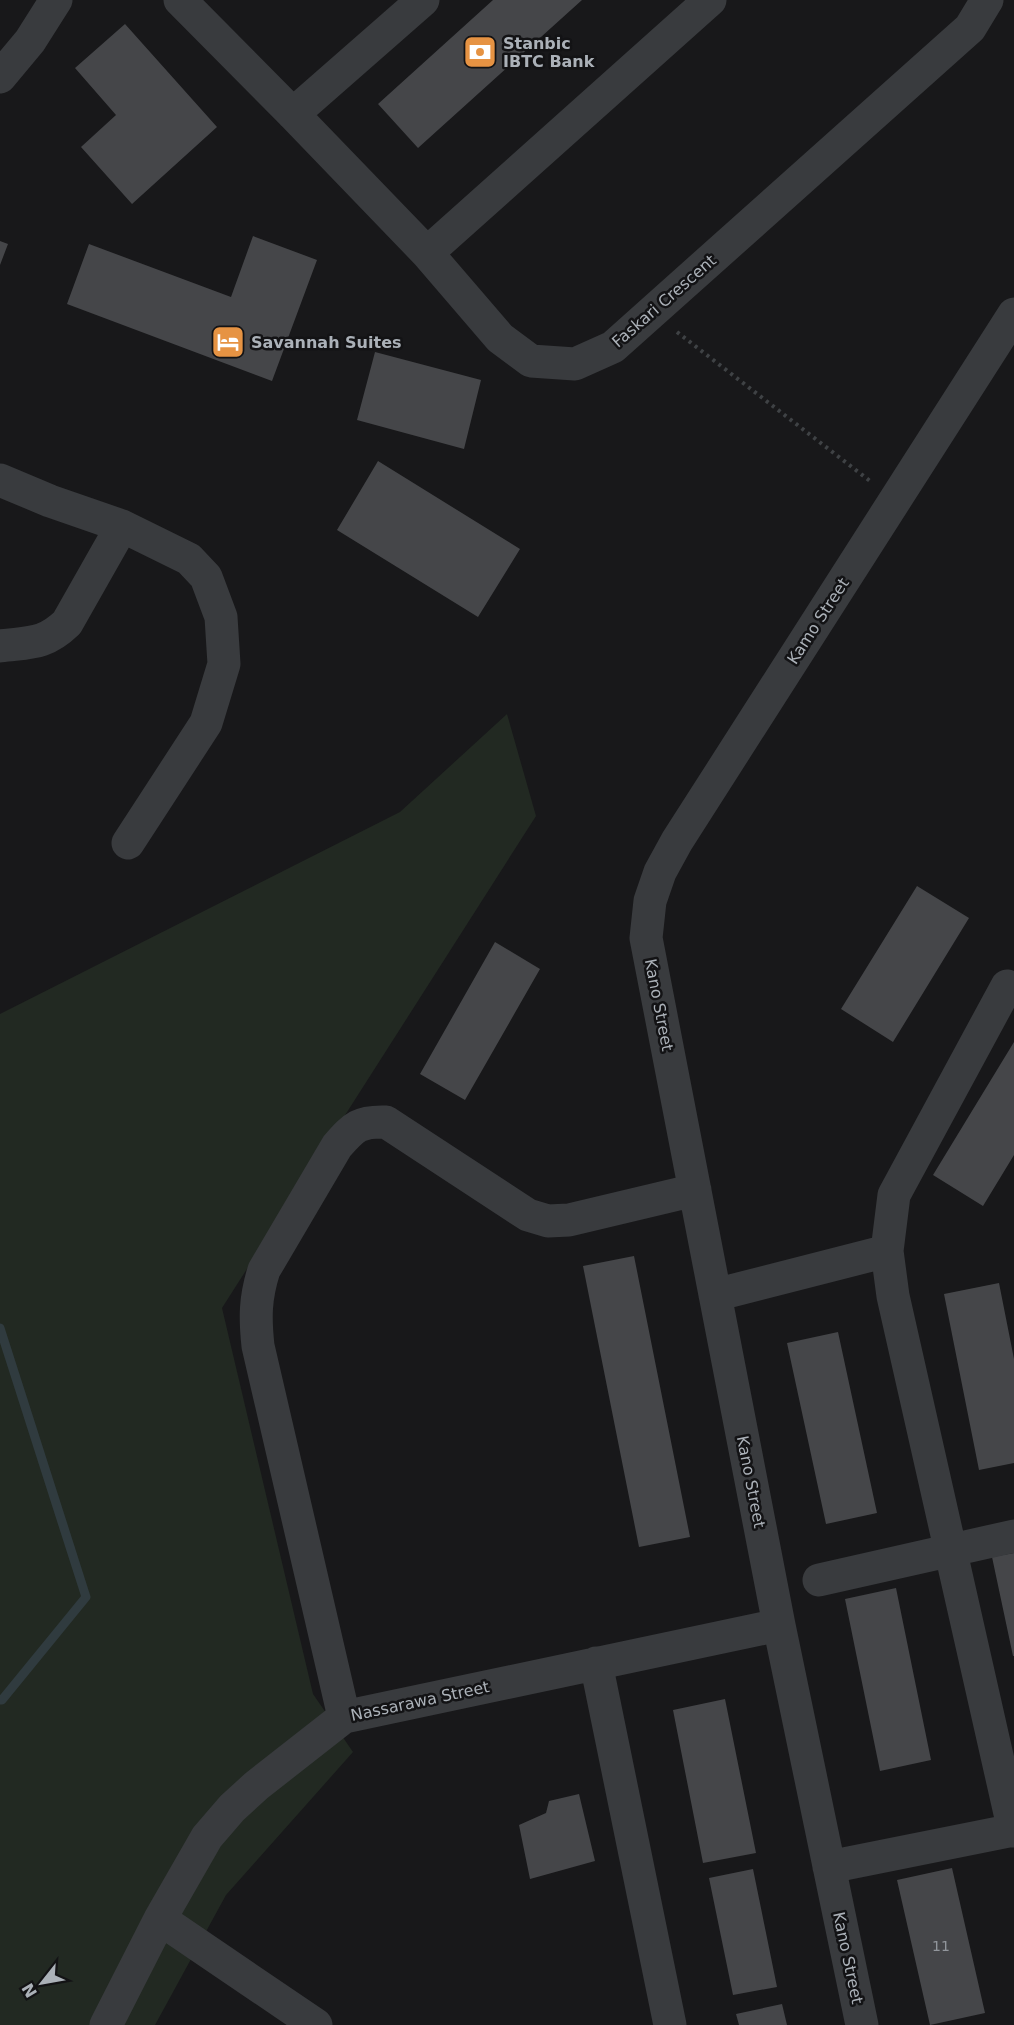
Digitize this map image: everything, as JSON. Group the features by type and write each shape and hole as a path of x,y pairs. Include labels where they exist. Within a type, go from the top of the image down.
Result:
{"street":[{"name":"Faskari Crescent","path":"180,0 427,253 500,338 531,361 575,364 613,347 970,28 987,0"},
{"path":"293,114 423,0"},
{"path":"427,253 710,0"},
{"path":"0,77 59,1"},
{"name":"Kamo Street","path":"646,938 650,901 660,872 677,841 1014,314"},
{"path":"0,480 50,501 122,526 189,559 206,577 221,617 224,664 206,723 128,843"},
{"path":"0,646 42,641 55,634 67,623 122,526"},
{"name":"Kano Street","path":"646,938 779,1625 862,2025"},
{"path":"829,1867 1014,1831 1006,1758 950,1549 893,1296 887,1251 894,1195 1006,986"},
{"path":"344,1717 258,1346 255,1321 257,1292 264,1270 337,1146 353,1129 369,1121 386,1122 528,1215 548,1221 569,1220 695,1190"},
{"path":"715,1295 887,1251"},
{"path":"819,1580 1014,1536"},
{"name":"Nassarawa Street","path":"106,2025 160,1919 207,1837 232,1808 256,1786 344,1717 779,1625"},
{"path":"596,1663 670,2025"},
{"path":"160,1919 316,2025"}],"path":[{"path":"652,312 895,500"}],"shaded area":[{"path":"507,714 536,816 222,1308 313,1694 353,1752 226,1895 155,2025 0,2025 0,1014 400,812"}],"building":[{"name":"Stanbic IBTC Bank","path":"493,0 582,0 418,148 378,104"},
{"path":"125,24 217,127 132,204 81,147 116,115 75,68"},
{"name":"Savannah Suites","path":"253,236 317,260 272,381 67,304 89,244 231,297"},
{"path":"0,241 8,244 0,265"},
{"path":"375,352 481,380 464,449 357,420"},
{"path":"378,461 520,549 478,617 337,530"},
{"path":"917,886 969,918 893,1042 841,1009"},
{"path":"495,942 540,969 465,1100 420,1074"},
{"path":"1014,1042 1014,1155 983,1206 933,1175"},
{"path":"634,1256 690,1537 639,1547 583,1266"},
{"path":"999,1283 1014,1359 1014,1463 979,1470 944,1294"},
{"path":"838,1332 877,1513 826,1524 787,1343"},
{"path":"1014,1553 1014,1656 1013,1656 992,1557"},
{"path":"896,1588 931,1760 880,1771 845,1599"},
{"path":"725,1699 756,1853 703,1863 673,1710"},
{"path":"579,1794 595,1861 530,1879 519,1825 546,1813 549,1801"},
{"path":"952,1868 985,2013 930,2025 897,1880"},
{"path":"753,1869 777,1987 733,1995 709,1878"},
{"path":"782,2004 787,2025 739,2025 736,2014"}],"waterway":[{"path":"0,1328 86,1597 0,1700"}],"place":[{"name":"Stanbic IBTC Bank","path":"480,52"},
{"name":"Savannah Suites","path":"228,342"}]}
